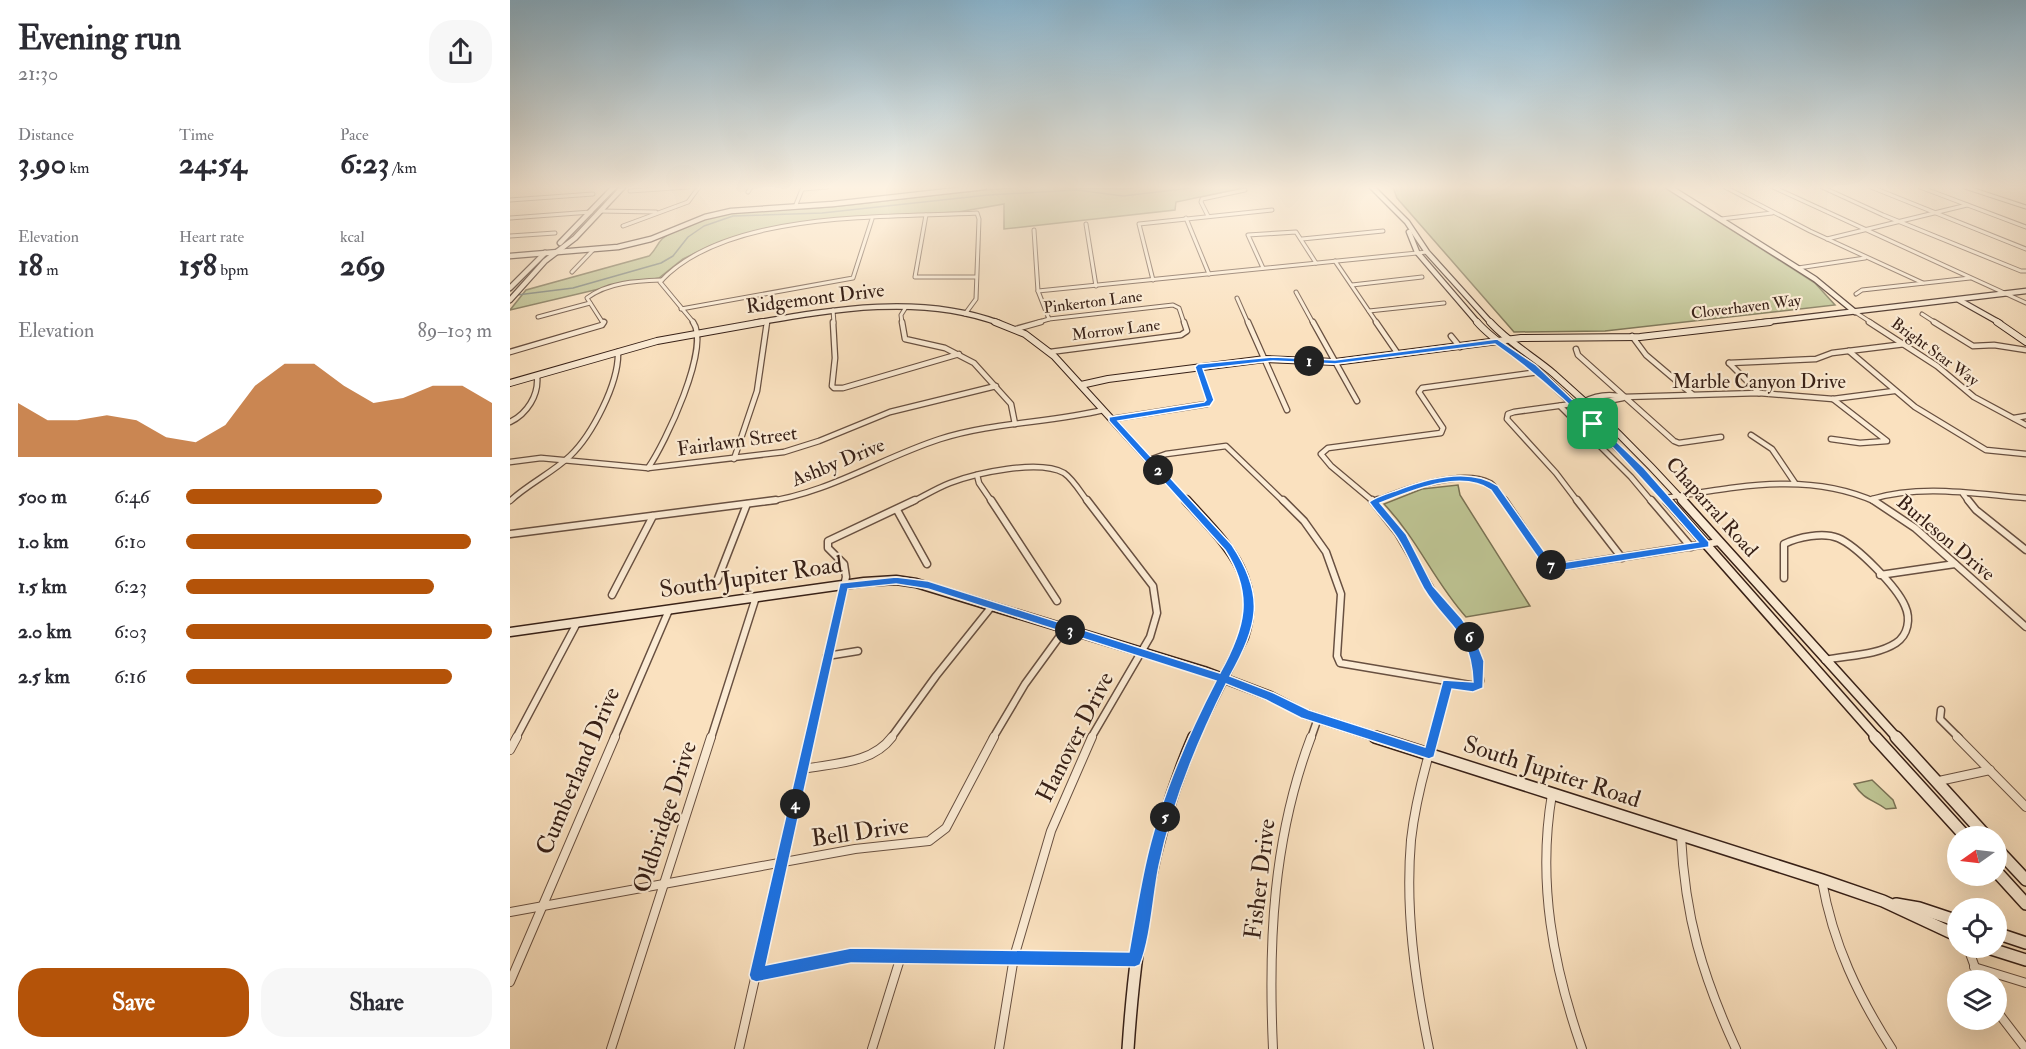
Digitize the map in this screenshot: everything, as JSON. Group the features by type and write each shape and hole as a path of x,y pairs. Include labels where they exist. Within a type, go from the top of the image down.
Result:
{"street":[{"path":"510,288 545,254 569,236"},
{"path":"510,300 554,252 577,236"},
{"path":"510,256 593,250 640,242 656,236"},
{"path":"648,468 669,432 683,397 698,333 695,324 661,286 662,280 672,269 691,256 745,236"},
{"path":"681,309 853,278 867,236"},
{"path":"922,236 915,277 976,278"},
{"path":"965,314 975,303 978,236"},
{"path":"1034,236 1038,291 1049,319"},
{"path":"1088,236 1096,286"},
{"path":"1141,236 1153,280"},
{"path":"1193,236 1209,274"},
{"path":"1248,236 1263,268"},
{"path":"1299,236 1316,263"},
{"path":"1302,239 1333,236"},
{"name":"Chaparral Road","path":"1409,236 1417,252 1497,342 1539,372 1640,470 1956,826"},
{"name":"Chaparral Road","path":"1416,236 1427,252 1508,340 1542,363 1642,458 1977,826"},
{"name":"Bright Star Way","path":"1750,236 1798,268 1853,310 1937,366 1974,397 2026,425"},
{"name":"Bright Star Way","path":"1753,236 1806,267 1833,287 1833,294"},
{"path":"1821,236 1923,283"},
{"path":"1827,239 1840,236"},
{"path":"1879,236 2026,303"},
{"path":"1935,236 2024,271"},
{"path":"1993,236 2026,249"},
{"path":"572,272 593,250"},
{"path":"1038,291 1427,252"},
{"path":"1798,268 1866,257"},
{"path":"1335,261 1398,354"},
{"path":"1352,285 1422,277"},
{"path":"1856,294 1863,290 1972,277"},
{"path":"510,352 602,325 604,322 590,303 588,296 598,291 633,282 662,280"},
{"name":"Cloverhaven Way","path":"1081,385 1108,378 1265,359 1335,362 1549,336 1640,337 2026,291"},
{"path":"1296,292 1357,401"},
{"path":"1237,298 1287,410"},
{"path":"1958,300 2009,328 2026,342"},
{"path":"538,317 590,303"},
{"path":"1369,311 1444,303"},
{"name":"Pinkerton Lane","path":"1016,330 1049,319 1175,305"},
{"name":"Morrow Lane","path":"1050,352 1185,334 1187,331 1179,308 1175,305"},
{"path":"906,307 902,315 905,339 958,354 980,368 1013,408 1015,424"},
{"name":"Ridgemont Drive","path":"510,383 618,351 698,333 833,310 906,307 965,314 1016,330 1050,352 1081,385 1228,547 1238,561 1247,582 1250,610 1239,649 1199,726 1174,788 1152,864 1135,960 1128,1049"},
{"path":"833,310 836,342 833,388 843,388 958,354"},
{"path":"1922,314 1973,346 1994,345 2026,350"},
{"path":"734,459 757,395 767,321"},
{"path":"1451,336 1460,347"},
{"path":"1632,336 1646,355 1692,394"},
{"path":"1759,393 1729,363 1816,359 1848,351 1905,344"},
{"path":"1576,349 1578,355 1674,441 1679,443 1721,437"},
{"path":"510,501 564,460 576,448 608,395 620,361 618,351"},
{"path":"1848,351 1879,374 1894,391 1934,419 1986,450 2026,454"},
{"path":"1112,419 1207,404 1210,400 1198,367"},
{"path":"1149,460 1166,454 1226,446 1304,522 1326,552 1339,586 1341,607 1337,660 1345,665 1473,687 1479,684 1480,674 1475,651 1458,622 1429,589 1395,526 1374,502 1323,457 1322,452 1328,448 1441,433 1443,428 1419,392 1422,388 1539,372"},
{"path":"510,422 522,416 537,386 537,376"},
{"name":"Fairlawn Street","path":"510,462 541,458 648,468 801,449 865,421 909,406 996,386"},
{"name":"Marble Canyon Drive","path":"1584,402 1592,404 1624,398 1692,394 1759,393 1833,399 1894,391"},
{"path":"1831,439 1860,443 1887,441 1833,399"},
{"path":"1584,402 1514,412 1508,414 1507,419 1556,473 1622,558"},
{"path":"1560,406 1631,477 1691,547"},
{"name":"Ashby Drive","path":"510,534 787,499 826,487 895,455 943,438 1015,424 1075,417 1103,410"},
{"path":"2014,418 2026,416"},
{"path":"1751,435 1764,441 1775,451 1795,483"},
{"name":"Hanover Drive","path":"828,541 950,483 977,475 1039,467 1057,469 1066,474 1153,586 1157,604 1156,619 1150,637 1101,719 1068,788 1038,868 1014,957 999,1049"},
{"path":"977,475 979,483 1057,601"},
{"path":"1374,502 1424,483 1449,480 1485,481 1492,485 1544,559 1550,565 1564,567 1719,542"},
{"name":"Burleson Drive","path":"1665,498 1795,483 1829,486 1872,499 1901,516 2026,627"},
{"path":"1872,499 1894,492 2026,498"},
{"path":"1963,494 1976,510 2026,550"},
{"path":"717,581 747,504"},
{"path":"897,510 927,564"},
{"path":"612,595 653,516"},
{"path":"1784,578 1784,544 1803,539 1834,537 1844,541 1880,575 1904,605 1909,621 1903,637 1879,651 1860,652 1809,663"},
{"path":"739,1049 846,571 844,564 828,548 828,541"},
{"path":"1880,575 1955,564"},
{"name":"South Jupiter Road","path":"510,632 843,585 880,581 904,581 928,585 1223,678 1318,718 1822,880 1883,901 1947,931"},
{"name":"Oldbridge Drive","path":"611,1049 756,597"},
{"path":"803,769 868,757 885,746 936,676 993,605"},
{"name":"Cumberland Drive","path":"510,982 669,610"},
{"path":"510,750 577,623"},
{"name":"Bell Drive","path":"510,912 873,846 920,844 939,836 951,820 975,770 1025,684 1065,629"},
{"path":"827,656 858,651"},
{"path":"1429,1049 1420,1006 1408,904 1409,865 1416,808 1448,683"},
{"path":"1941,710 1940,719 2026,807"},
{"name":"Fisher Drive","path":"1274,1049 1271,942 1277,870 1294,784 1318,718"},
{"path":"1937,782 1990,770"},
{"path":"1552,794 1545,835 1550,922 1562,989 1582,1049"},
{"path":"1681,836 1683,885 1691,930 1704,976 1736,1049"},
{"path":"2007,860 2026,880"},
{"path":"1822,880 1828,922 1838,950 1858,994 1892,1049"},
{"path":"2007,883 2026,904"},
{"name":"South Jupiter Road","path":"1883,901 1919,908 1947,917"},
{"path":"2007,937 2026,943"},
{"path":"2007,954 2026,960"},
{"path":"756,975 851,956 1135,960"},
{"path":"872,1049 901,956"},
{"path":"1971,958 1975,970"},
{"path":"1974,967 2026,983"},
{"path":"2007,1024 2026,1049"}],"green space":[{"path":"667,236 741,236 712,245 683,259 659,278 599,289 510,310 526,290 649,256"},
{"path":"1430,236 1741,236 1815,283 1835,305 1605,331 1514,332"},
{"path":"1458,485 1460,495 1530,606 1466,617 1444,589 1407,532 1384,504 1422,489"},
{"path":"1872,780 1893,800 1896,808 1886,809 1865,796 1854,784"}],"waterway":[{"path":"517,295 573,288 661,263 673,256 690,236"}],"route":[{"path":"1593,424 1533,367 1497,342 1335,362 1265,359 1198,367 1210,400 1207,404 1112,419 1228,547 1241,567 1247,582 1250,610 1239,649 1223,678 928,585 896,580 843,585 756,975 851,956 1135,960 1152,864 1174,788 1203,717 1223,678 1270,696 1305,714 1429,753 1448,683 1473,687 1479,684 1478,661 1471,641 1458,622 1429,589 1402,537 1374,502 1410,486 1432,481 1485,481 1495,488 1544,559 1550,565 1559,567 1705,544 1640,470 1593,424"}]}
